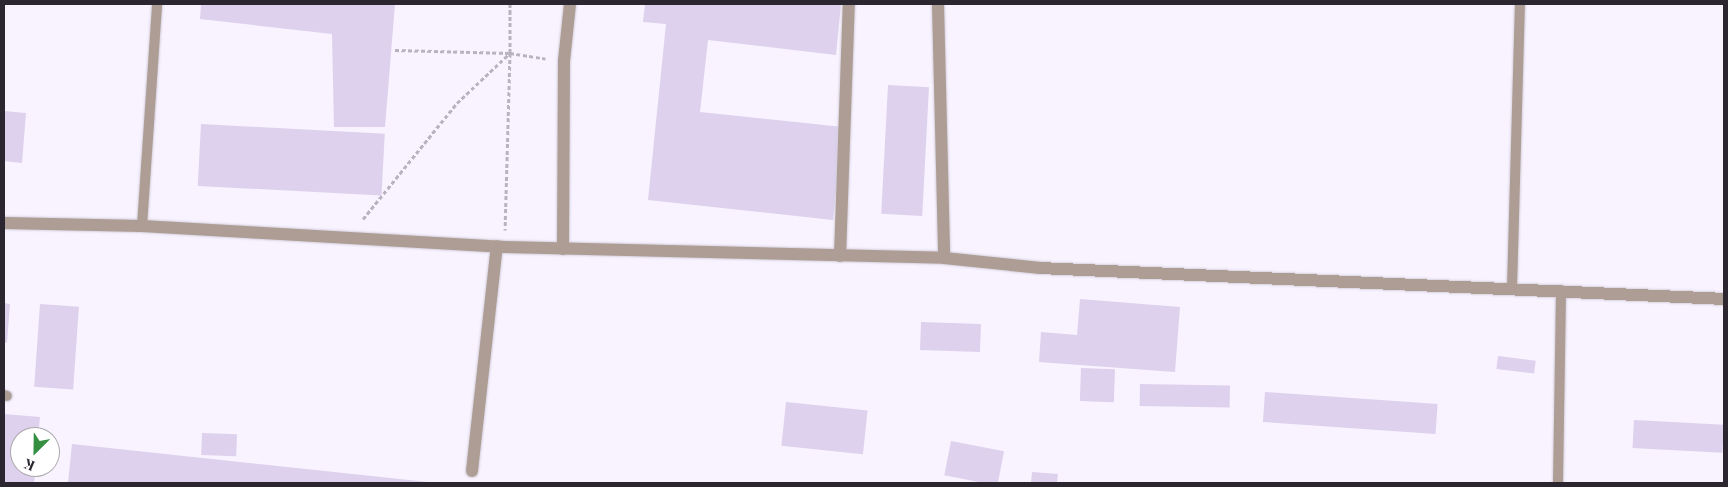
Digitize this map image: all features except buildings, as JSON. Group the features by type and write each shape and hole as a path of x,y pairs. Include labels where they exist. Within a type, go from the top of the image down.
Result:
{"street":[{"path":"562,249 564,61 570,4"},
{"path":"840,256 850,4"},
{"path":"938,4 944,258"},
{"path":"4,223 142,226 343,240 501,247 944,258 1040,268 1561,290 1724,299"},
{"path":"472,471 501,247"}],"lane":[{"path":"142,226 157,4"},
{"path":"1512,288 1520,4"},
{"path":"1558,483 1561,290"}],"path":[{"path":"501,247 510,53 510,4"},
{"path":"395,50 510,53 564,61"},
{"path":"343,240 457,103 510,53"}]}
